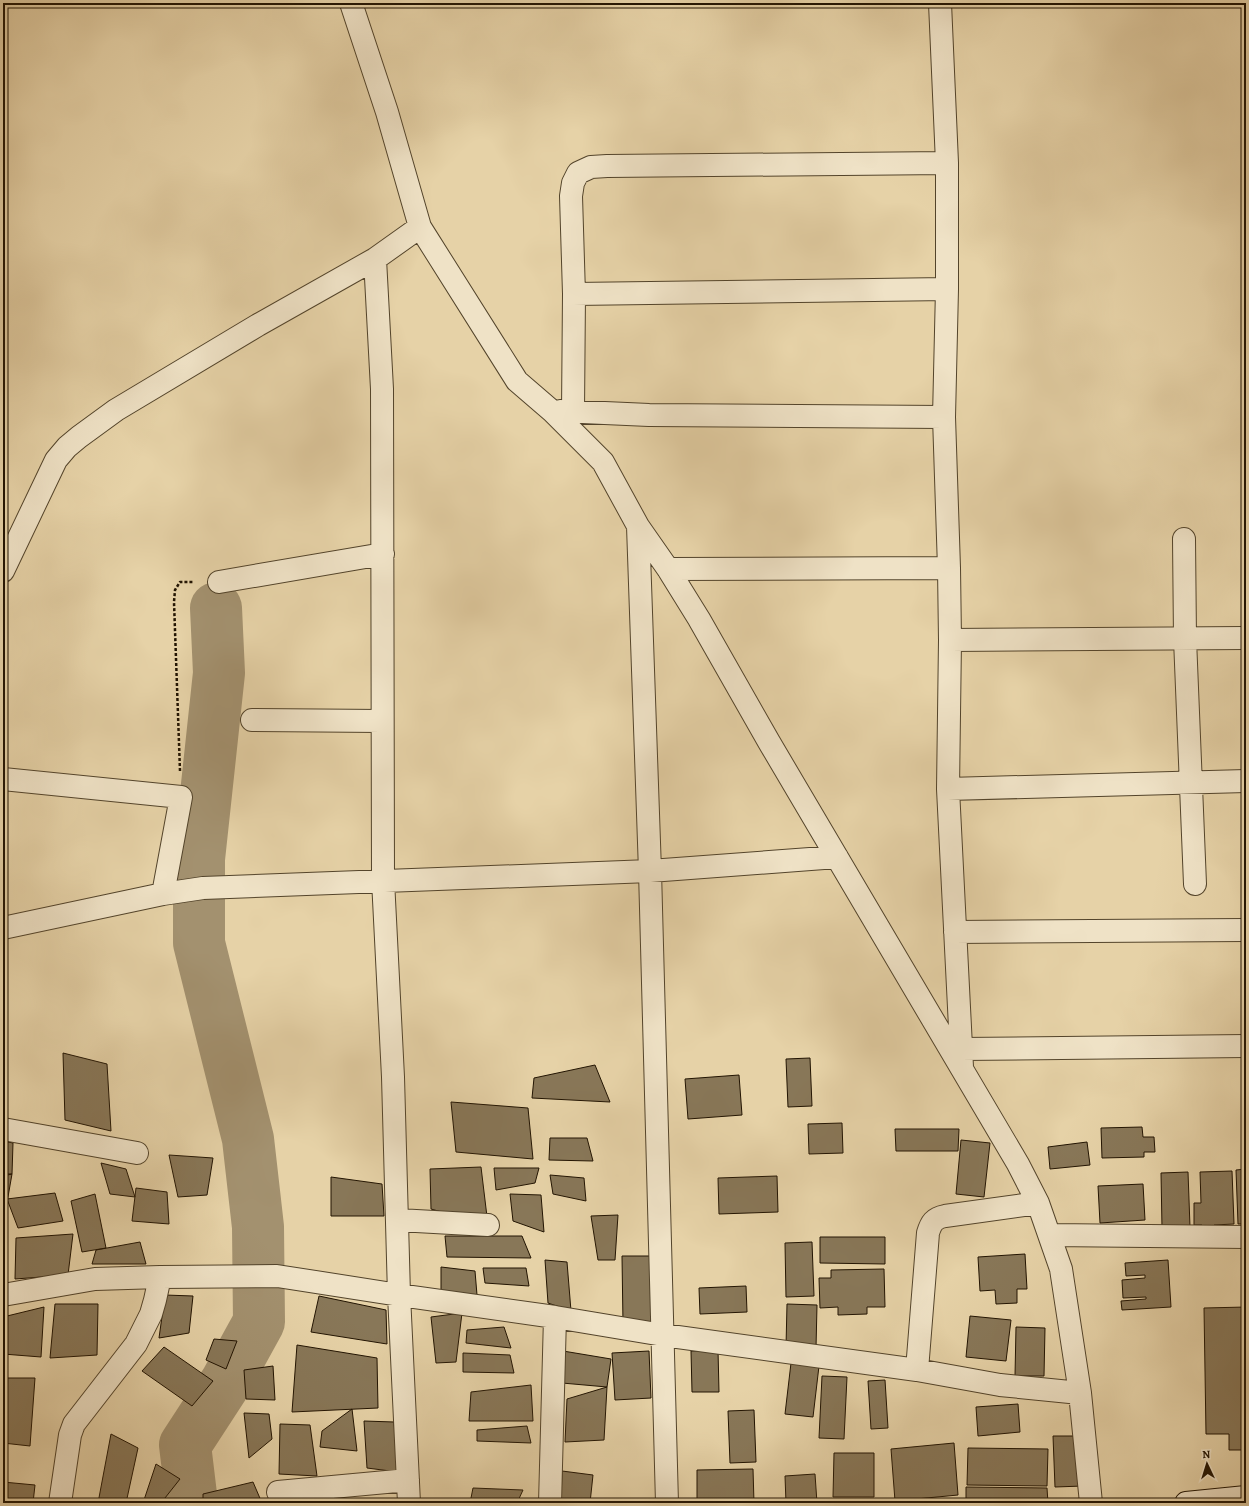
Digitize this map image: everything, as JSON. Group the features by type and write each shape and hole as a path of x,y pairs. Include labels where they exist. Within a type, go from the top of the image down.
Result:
{"street":[{"path":"351,3 387,112 420,228 517,381 563,411 603,462 638,526 668,569 699,619 837,857 962,1059 1038,1203 1061,1268 1080,1392 1091,1503"},
{"path":"940,3 947,164 947,289 944,417 950,640 948,789 962,1059"},
{"path":"563,411 574,294 571,196 573,183 578,173 591,167 607,166 947,164"},
{"path":"3,571 56,460 67,446 116,410 258,325 375,259 420,228"},
{"path":"375,259 382,389 381,512 383,554 383,880 393,1069 400,1295 409,1503"},
{"path":"574,294 947,289"},
{"path":"563,411 649,415 944,417"},
{"path":"638,526 650,871 667,1503"},
{"path":"1184,538 1185,640 1195,884"},
{"path":"219,582 383,554"},
{"path":"668,569 949,568"},
{"path":"950,640 1185,640 1246,638"},
{"path":"252,720 382,721"},
{"path":"3,779 181,797 169,894"},
{"path":"948,789 1246,781"},
{"path":"3,928 203,888 650,871 837,857"},
{"path":"955,932 1246,930"},
{"path":"962,1059 1246,1046"},
{"path":"3,1129 137,1153"},
{"path":"917,1370 928,1233 931,1223 937,1218 945,1216 1038,1203"},
{"path":"398,1220 488,1225"},
{"path":"1050,1234 1246,1237"},
{"path":"3,1295 95,1279 277,1276 556,1317 663,1336 917,1370 1000,1385 1080,1392"},
{"path":"60,1503 70,1435 74,1424 136,1344 151,1314 160,1277"},
{"path":"550,1503 556,1317"},
{"path":"278,1492 408,1480"},
{"path":"1186,1503 1246,1497"}],"path":[{"path":"181,797 174,610 175,590 180,582 219,582"}],"building":[{"path":"63,1053 107,1064 111,1131 65,1120"},
{"path":"810,1058 812,1106 788,1107 786,1059"},
{"path":"595,1065 610,1102 532,1098 534,1078"},
{"path":"739,1075 742,1115 688,1119 685,1079"},
{"path":"451,1102 528,1108 533,1159 456,1152"},
{"path":"842,1123 843,1153 809,1154 808,1124"},
{"path":"1142,1127 1143,1137 1154,1137 1155,1152 1144,1152 1144,1157 1102,1158 1101,1128"},
{"path":"895,1129 959,1129 958,1151 896,1151"},
{"path":"550,1138 587,1138 593,1161 549,1160"},
{"path":"961,1140 990,1143 984,1197 956,1194"},
{"path":"3,1141 13,1143 12,1174 3,1174"},
{"path":"1087,1142 1090,1165 1050,1169 1048,1147"},
{"path":"169,1155 213,1158 207,1195 178,1197"},
{"path":"101,1163 126,1169 135,1197 110,1194"},
{"path":"481,1167 488,1225 431,1209 430,1169"},
{"path":"494,1168 539,1168 535,1183 496,1190"},
{"path":"1246,1169 1246,1224 1238,1224 1236,1170"},
{"path":"1232,1171 1234,1224 1214,1225 1214,1232 1202,1232 1202,1225 1194,1225 1194,1203 1201,1203 1200,1172"},
{"path":"1188,1172 1190,1227 1162,1228 1161,1173"},
{"path":"12,1174 5,1214 3,1214 3,1176"},
{"path":"550,1175 584,1178 586,1201 553,1194"},
{"path":"777,1176 778,1212 719,1214 718,1178"},
{"path":"331,1177 382,1184 384,1216 331,1216"},
{"path":"1143,1184 1145,1220 1100,1223 1098,1186"},
{"path":"136,1188 167,1192 169,1224 132,1221"},
{"path":"55,1193 63,1221 18,1228 7,1199"},
{"path":"95,1194 106,1248 82,1252 71,1201"},
{"path":"510,1194 541,1195 544,1232 513,1221"},
{"path":"618,1215 615,1260 598,1260 591,1216"},
{"path":"73,1234 68,1275 15,1279 16,1238"},
{"path":"445,1236 522,1236 531,1258 447,1257"},
{"path":"820,1237 885,1237 885,1264 820,1263"},
{"path":"140,1242 146,1264 92,1264 96,1250"},
{"path":"812,1242 814,1296 786,1297 785,1243"},
{"path":"1025,1254 1027,1289 1017,1289 1017,1303 996,1304 995,1290 980,1291 978,1257"},
{"path":"622,1256 659,1256 660,1323 623,1324"},
{"path":"545,1260 567,1262 571,1311 548,1303"},
{"path":"1168,1260 1171,1307 1122,1310 1121,1301 1146,1299 1146,1297 1123,1298 1122,1280 1145,1278 1145,1275 1126,1276 1125,1263"},
{"path":"441,1267 475,1271 477,1295 441,1294"},
{"path":"483,1268 526,1268 529,1286 485,1283"},
{"path":"884,1269 885,1307 867,1307 867,1314 838,1315 838,1307 820,1308 819,1278 831,1278 831,1270"},
{"path":"746,1286 747,1312 700,1314 699,1288"},
{"path":"165,1295 193,1296 189,1333 159,1338"},
{"path":"319,1296 386,1310 387,1344 311,1332"},
{"path":"55,1304 98,1304 97,1355 50,1358"},
{"path":"787,1304 817,1305 816,1348 786,1347"},
{"path":"44,1307 41,1357 3,1354 3,1317"},
{"path":"1246,1307 1246,1450 1229,1450 1229,1434 1206,1434 1204,1308"},
{"path":"462,1313 456,1362 436,1363 431,1317"},
{"path":"970,1316 1011,1320 1006,1361 966,1357"},
{"path":"504,1327 511,1348 466,1343 467,1330"},
{"path":"1016,1327 1045,1328 1044,1376 1015,1376"},
{"path":"214,1339 237,1341 226,1369 206,1360"},
{"path":"297,1345 377,1358 378,1408 292,1412"},
{"path":"164,1347 213,1381 192,1406 142,1371"},
{"path":"718,1350 719,1392 692,1392 691,1351"},
{"path":"563,1351 611,1359 607,1387 562,1383"},
{"path":"649,1351 651,1398 615,1400 612,1353"},
{"path":"463,1353 510,1355 514,1373 463,1372"},
{"path":"791,1363 819,1366 813,1417 785,1414"},
{"path":"273,1366 275,1400 246,1399 244,1370"},
{"path":"822,1376 847,1377 844,1439 819,1438"},
{"path":"3,1378 35,1378 30,1446 3,1443"},
{"path":"885,1380 888,1428 871,1429 868,1381"},
{"path":"531,1385 533,1421 469,1421 471,1392"},
{"path":"607,1387 604,1440 565,1442 567,1399"},
{"path":"1018,1404 1020,1432 978,1436 976,1407"},
{"path":"352,1409 357,1451 320,1447 322,1431"},
{"path":"754,1410 756,1462 730,1463 728,1411"},
{"path":"244,1413 269,1414 272,1439 249,1458"},
{"path":"364,1421 394,1422 398,1472 367,1468"},
{"path":"280,1424 310,1425 317,1476 279,1474"},
{"path":"527,1426 531,1443 477,1441 477,1430"},
{"path":"111,1434 138,1448 126,1503 98,1503"},
{"path":"1053,1436 1082,1436 1083,1486 1055,1487"},
{"path":"954,1443 958,1495 895,1501 891,1449"},
{"path":"968,1448 1048,1449 1047,1486 967,1485"},
{"path":"834,1453 874,1453 874,1497 833,1497"},
{"path":"156,1464 180,1479 161,1503 143,1503"},
{"path":"753,1469 754,1503 697,1503 697,1470"},
{"path":"562,1471 593,1475 590,1503 561,1503"},
{"path":"815,1474 817,1503 786,1503 785,1476"},
{"path":"3,1482 35,1485 33,1503 3,1503"},
{"path":"253,1482 262,1503 203,1503 203,1494"},
{"path":"966,1487 1047,1488 1048,1503 966,1502"},
{"path":"473,1488 523,1490 517,1503 470,1503"}],"waterway":[{"path":"192,1503 185,1445 226,1382 259,1322 258,1227 248,1139 199,943 199,859 219,673 216,608"}]}
